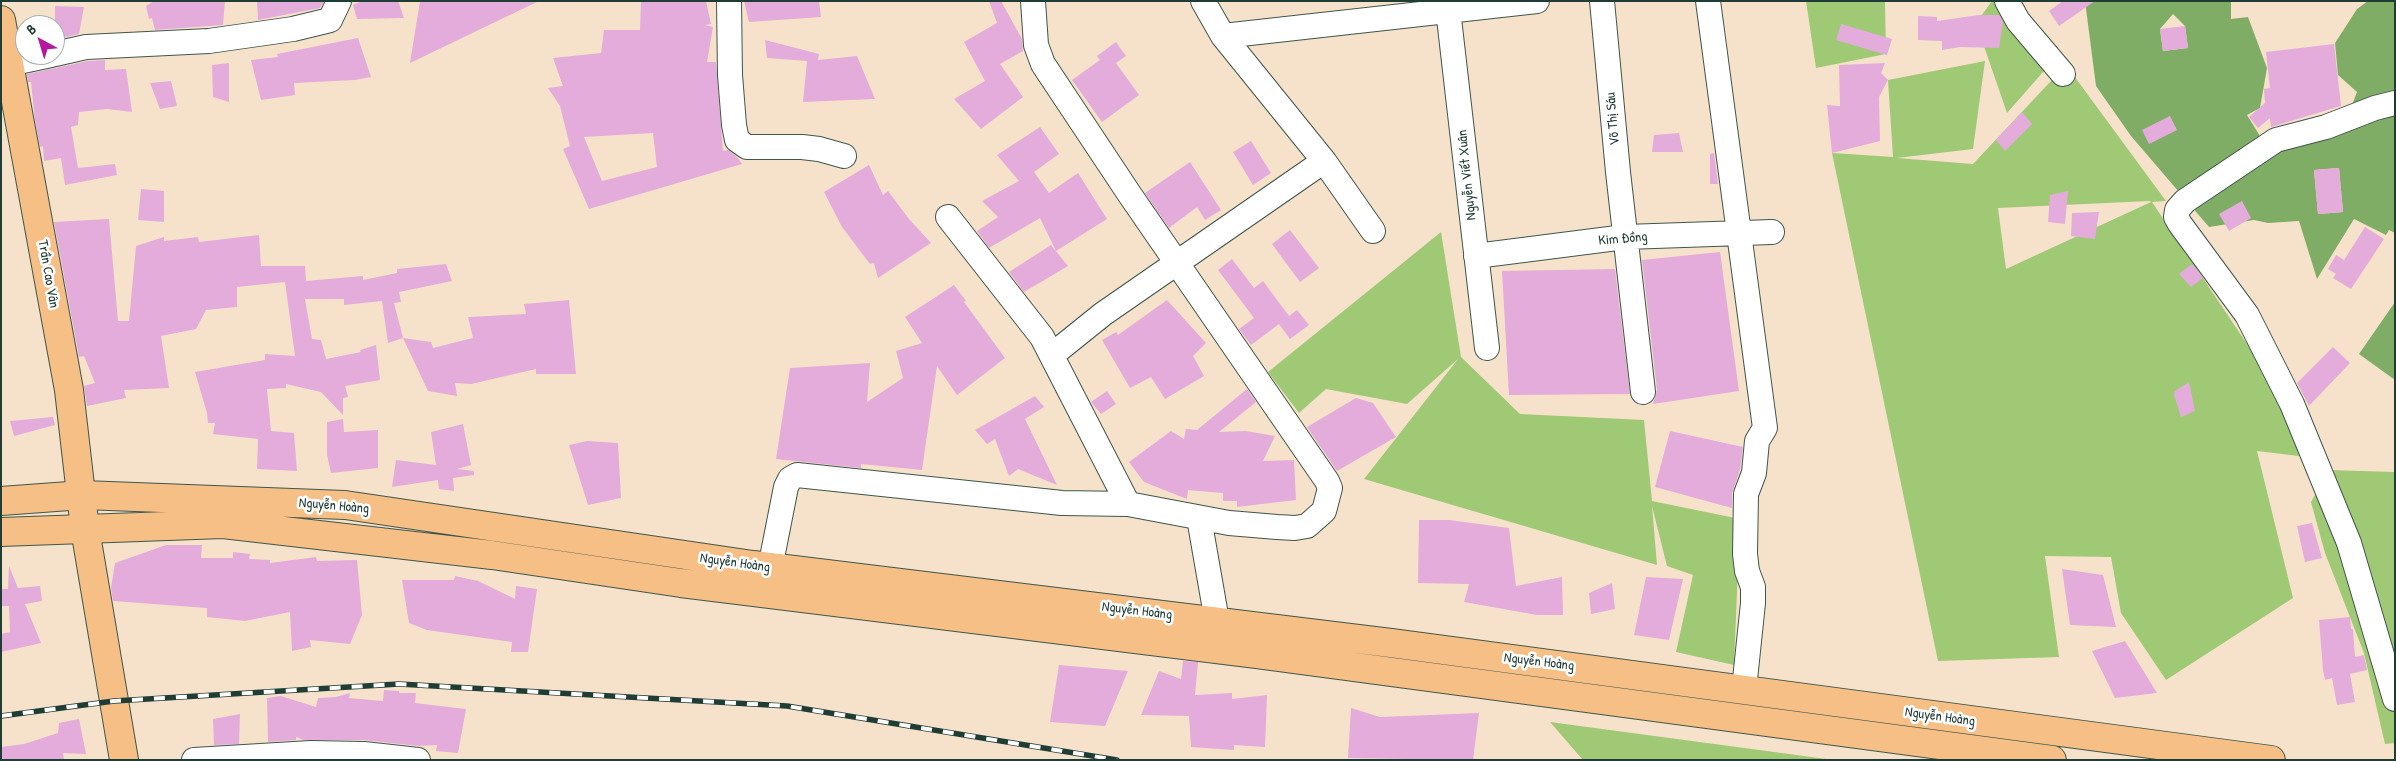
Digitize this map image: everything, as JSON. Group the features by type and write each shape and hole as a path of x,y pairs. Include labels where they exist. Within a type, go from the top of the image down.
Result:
{"main road":[{"name":"Trần Cao Vân","path":"1,20 69,390 85,529 124,760"},
{"name":"Nguyễn Hoàng","path":"1,501 82,495 345,504 770,568 1217,621 2271,760"},
{"name":"Nguyễn Hoàng","path":"1,532 223,524 492,555 681,583 1257,654 2052,760"}],"street":[{"path":"65,52 86,47 200,42 293,29 330,20 339,1"},
{"path":"729,1 731,93 738,140 747,147 818,148 844,156"},
{"path":"770,568 786,487 790,479 797,475 1062,503 1128,504 1229,523 1295,528 1307,526 1324,510 1330,488 1320,470 1043,64 1036,45 1033,1"},
{"path":"1203,1 1223,36 1324,161 1373,231"},
{"path":"1223,36 1448,6 1537,1"},
{"name":"Võ Thị Sáu","path":"1602,1 1625,237 1643,392"},
{"path":"1708,1 1765,428 1757,441 1754,473 1746,494 1745,554 1747,571 1753,587 1753,603 1744,689"},
{"path":"2007,1 2018,21 2062,74"},
{"name":"Nguyễn Viết Xuân","path":"1448,6 1487,348"},
{"path":"9,64 15,63"},
{"path":"2395,103 2375,108 2326,127 2276,140 2185,201 2176,216 2247,315 2292,404 2349,543 2395,699"},
{"path":"1052,355 1103,314 1324,161"},
{"path":"948,217 1022,310 1052,355 1128,504"},
{"name":"Kim Đồng","path":"1476,256 1625,237 1772,232"},
{"path":"1199,518 1217,621"},
{"path":"194,760 311,753 364,754 418,760"}],"green space":[{"path":"1806,1 1885,1 1886,54 1816,68"},
{"path":"1992,1 1999,1 2058,55 2007,113 1976,23"},
{"path":"2085,1 2231,1 2231,19 2248,17 2267,68 2260,108 2247,115 2260,136 2343,128 2357,92 2338,75 2335,43 2357,9 2368,1 2395,1 2395,233 2389,230 2386,235 2354,219 2317,279 2299,221 2268,223 2254,220 2209,227 2131,136 2096,86","holes":["2173,14 2185,26 2188,48 2163,51 2160,29","2339,168 2343,212 2318,214 2314,170"]},
{"path":"1985,61 1973,149 1897,158 1973,164 2066,65 2166,201 2152,202 2324,459 2257,451 2293,598 2166,680 2121,613 2111,557 2045,556 2059,657 1938,661 1832,153 1893,157 1888,80","holes":["2151,202 2006,269 1998,208"]},
{"path":"1441,232 1461,357 1520,414 1644,420 1652,501 1740,519 1734,665 1676,652 1693,575 1667,566 1652,506 1657,565 1364,479 1458,359 1407,404 1326,389 1299,413 1268,372"},
{"path":"2395,302 2395,380 2359,354"},
{"path":"2329,470 2395,472 2395,743 2385,744 2364,653 2325,553 2311,502"},
{"path":"1550,722 1834,760 1583,760"}],"building":[{"path":"154,1 225,1 223,25 155,30 152,18 149,19 146,6"},
{"path":"257,1 324,1 320,8 258,20"},
{"path":"362,1 398,1 404,18 357,19 353,5"},
{"path":"420,1 539,1 410,63"},
{"path":"641,1 706,1 711,24 705,25 713,27 707,62 716,62 723,151 728,150 742,164 589,209 563,149 570,146 560,106 548,88 563,86 553,58 601,53 604,30 640,30","holes":["653,133 657,167 602,181 584,137"]},
{"path":"744,1 819,1 821,17 749,22"},
{"path":"989,1 1001,1 1022,39 1023,51 1000,64 1023,97 981,129 954,99 985,81 964,42 997,23"},
{"path":"2063,1 2095,1 2059,26 2049,11"},
{"path":"55,6 84,7 79,34 65,38 65,15 55,15"},
{"path":"1979,15 1999,15 2003,22 1999,48 1960,47 1942,50 1942,41 1918,40 1918,16 1937,17 1937,21"},
{"path":"1841,24 1892,39 1887,55 1836,40"},
{"path":"2185,26 2188,48 2163,51 2160,29"},
{"path":"358,38 371,77 355,80 294,83 295,95 261,100 251,60 278,57 277,54"},
{"path":"765,40 819,54 818,60 857,56 875,99 803,102 807,61 767,58"},
{"path":"1116,42 1126,56 1116,63 1139,95 1102,122 1072,80 1100,60 1097,56"},
{"path":"2334,44 2341,106 2271,127 2270,118 2258,128 2249,117 2265,103 2264,89 2270,88 2266,52"},
{"path":"105,60 105,70 126,69 132,112 107,109 79,112 78,125 71,127 78,168 115,164 117,175 65,185 61,158 44,161 43,146 40,147 35,120 31,82 28,82 27,74 88,61"},
{"path":"229,63 229,102 213,97 212,65"},
{"path":"1885,63 1881,73 1888,80 1879,97 1880,141 1832,153 1827,105 1840,106 1839,65"},
{"path":"171,81 177,106 160,109 150,83"},
{"path":"2022,112 2032,124 2005,151 1996,140"},
{"path":"2170,116 2177,130 2149,144 2142,130"},
{"path":"1040,127 1059,154 1034,172 1049,193 1078,173 1107,219 1056,251 1040,218 989,248 977,231 998,217 982,201 1019,181 997,155"},
{"path":"1679,133 1683,152 1652,152 1654,135"},
{"path":"1251,141 1271,173 1253,185 1233,152"},
{"path":"1714,153 1718,184 1710,184 1710,154"},
{"path":"1190,162 1221,210 1205,220 1197,207 1169,228 1145,193"},
{"path":"869,165 883,195 888,191 909,219 931,243 878,278 874,263 870,264 842,227 824,192"},
{"path":"2339,168 2343,212 2318,214 2314,170"},
{"path":"141,189 164,191 164,222 138,220"},
{"path":"2068,191 2065,224 2048,222 2050,195"},
{"path":"2242,201 2251,218 2229,231 2219,214"},
{"path":"2099,212 2095,239 2071,236 2072,213"},
{"path":"109,219 118,321 129,321 136,246 164,237 164,241 198,237 199,242 259,235 261,266 305,266 306,281 363,276 363,280 397,273 397,269 446,264 452,281 399,292 401,302 394,303 403,338 388,343 382,301 344,305 344,299 305,299 312,339 321,340 326,359 361,352 360,350 376,345 380,380 345,386 348,397 343,398 343,415 321,392 286,384 286,388 267,389 271,431 294,433 297,471 257,469 258,439 213,434 215,423 208,423 207,413 195,372 265,360 265,354 295,356 285,282 237,287 237,307 206,310 196,329 161,336 169,388 124,390 126,398 87,406 84,386 95,383 84,356 79,357 54,222"},
{"path":"2365,227 2384,239 2351,289 2333,278 2336,274 2328,269 2336,255 2344,260"},
{"path":"1290,230 1319,268 1300,282 1272,244"},
{"path":"1051,245 1068,266 1024,292 1009,272"},
{"path":"1720,252 1739,391 1653,404 1657,390 1642,260"},
{"path":"1232,259 1254,288 1263,281 1289,316 1297,310 1309,325 1290,339 1279,324 1251,345 1239,329 1254,318 1218,270"},
{"path":"2192,264 2203,278 2191,287 2179,274"},
{"path":"1615,269 1630,394 1509,395 1502,271"},
{"path":"954,285 966,301 964,302 1005,358 957,395 937,366 922,470 861,464 861,468 776,459 790,368 870,363 867,402 903,378 896,351 922,343 905,317"},
{"path":"569,300 576,374 536,374 536,369 471,384 455,383 457,396 428,391 403,338 431,342 433,348 473,338 468,317 526,314 524,304"},
{"path":"1167,300 1206,343 1193,356 1204,376 1165,399 1151,377 1130,388 1102,340 1116,332 1118,335"},
{"path":"2333,347 2350,363 2309,406 2297,383"},
{"path":"2189,382 2195,411 2181,417 2174,395 2175,391"},
{"path":"1247,389 1256,402 1219,432 1246,431 1275,436 1263,461 1294,460 1296,500 1237,507 1237,501 1223,501 1223,493 1188,490 1187,499 1144,482 1129,462 1171,431 1184,439 1186,429 1197,430"},
{"path":"1107,391 1116,404 1101,414 1091,402"},
{"path":"1035,396 1044,407 1025,419 1057,485 1018,469 1009,476 995,439 987,444 975,430"},
{"path":"1356,398 1373,403 1396,437 1337,471 1307,427"},
{"path":"53,417 55,425 14,436 10,421"},
{"path":"343,419 344,432 378,430 378,468 331,473 327,455 327,422"},
{"path":"463,424 471,465 457,469 474,471 474,475 453,478 454,491 439,489 438,480 392,487 396,460 436,465 431,432"},
{"path":"1670,431 1743,447 1740,470 1732,493 1732,508 1655,487"},
{"path":"587,441 618,443 621,498 588,505 569,445"},
{"path":"1419,520 1449,520 1509,528 1516,586 1562,577 1563,615 1537,615 1464,602 1469,584 1418,583"},
{"path":"2312,523 2322,558 2305,562 2297,526"},
{"path":"166,545 202,545 201,558 233,558 233,552 250,554 249,559 270,560 270,563 316,557 317,561 357,560 362,615 350,644 310,640 311,647 292,651 290,612 245,621 207,617 207,608 113,601 111,588 115,563"},
{"path":"9,566 18,588 40,586 42,601 25,604 41,643 1,652 1,634 10,632 9,606 1,606 1,589 8,589"},
{"path":"2062,569 2103,575 2116,627 2070,625"},
{"path":"455,576 478,581 515,599 516,586 537,589 528,652 511,652 512,642 427,630 409,623 402,580 454,580"},
{"path":"1646,577 1683,579 1669,640 1634,635"},
{"path":"1612,583 1615,609 1591,614 1589,593"},
{"path":"2350,617 2355,657 2364,655 2367,670 2350,674 2355,702 2337,705 2332,678 2325,680 2319,620"},
{"path":"2125,641 2157,693 2115,698 2092,651"},
{"path":"1183,661 1198,662 1195,695 1232,693 1232,699 1267,695 1265,747 1234,745 1234,750 1191,747 1189,716 1141,715 1159,671 1181,679"},
{"path":"1059,665 1128,671 1105,726 1050,722"},
{"path":"384,690 399,691 399,693 416,693 415,703 466,709 458,753 436,751 437,745 418,746 364,740 304,740 296,737 296,740 268,742 267,698 281,696 316,707 318,698 336,697 350,693 349,698 383,701"},
{"path":"1351,708 1380,717 1479,713 1473,760 1348,758"},
{"path":"240,714 239,744 214,745 213,719"},
{"path":"79,719 86,754 63,753 64,760 1,760 1,747 24,744 58,733 59,723"}],"railway":[{"path":"1,716 114,701 399,684 787,706 1117,760"}]}
